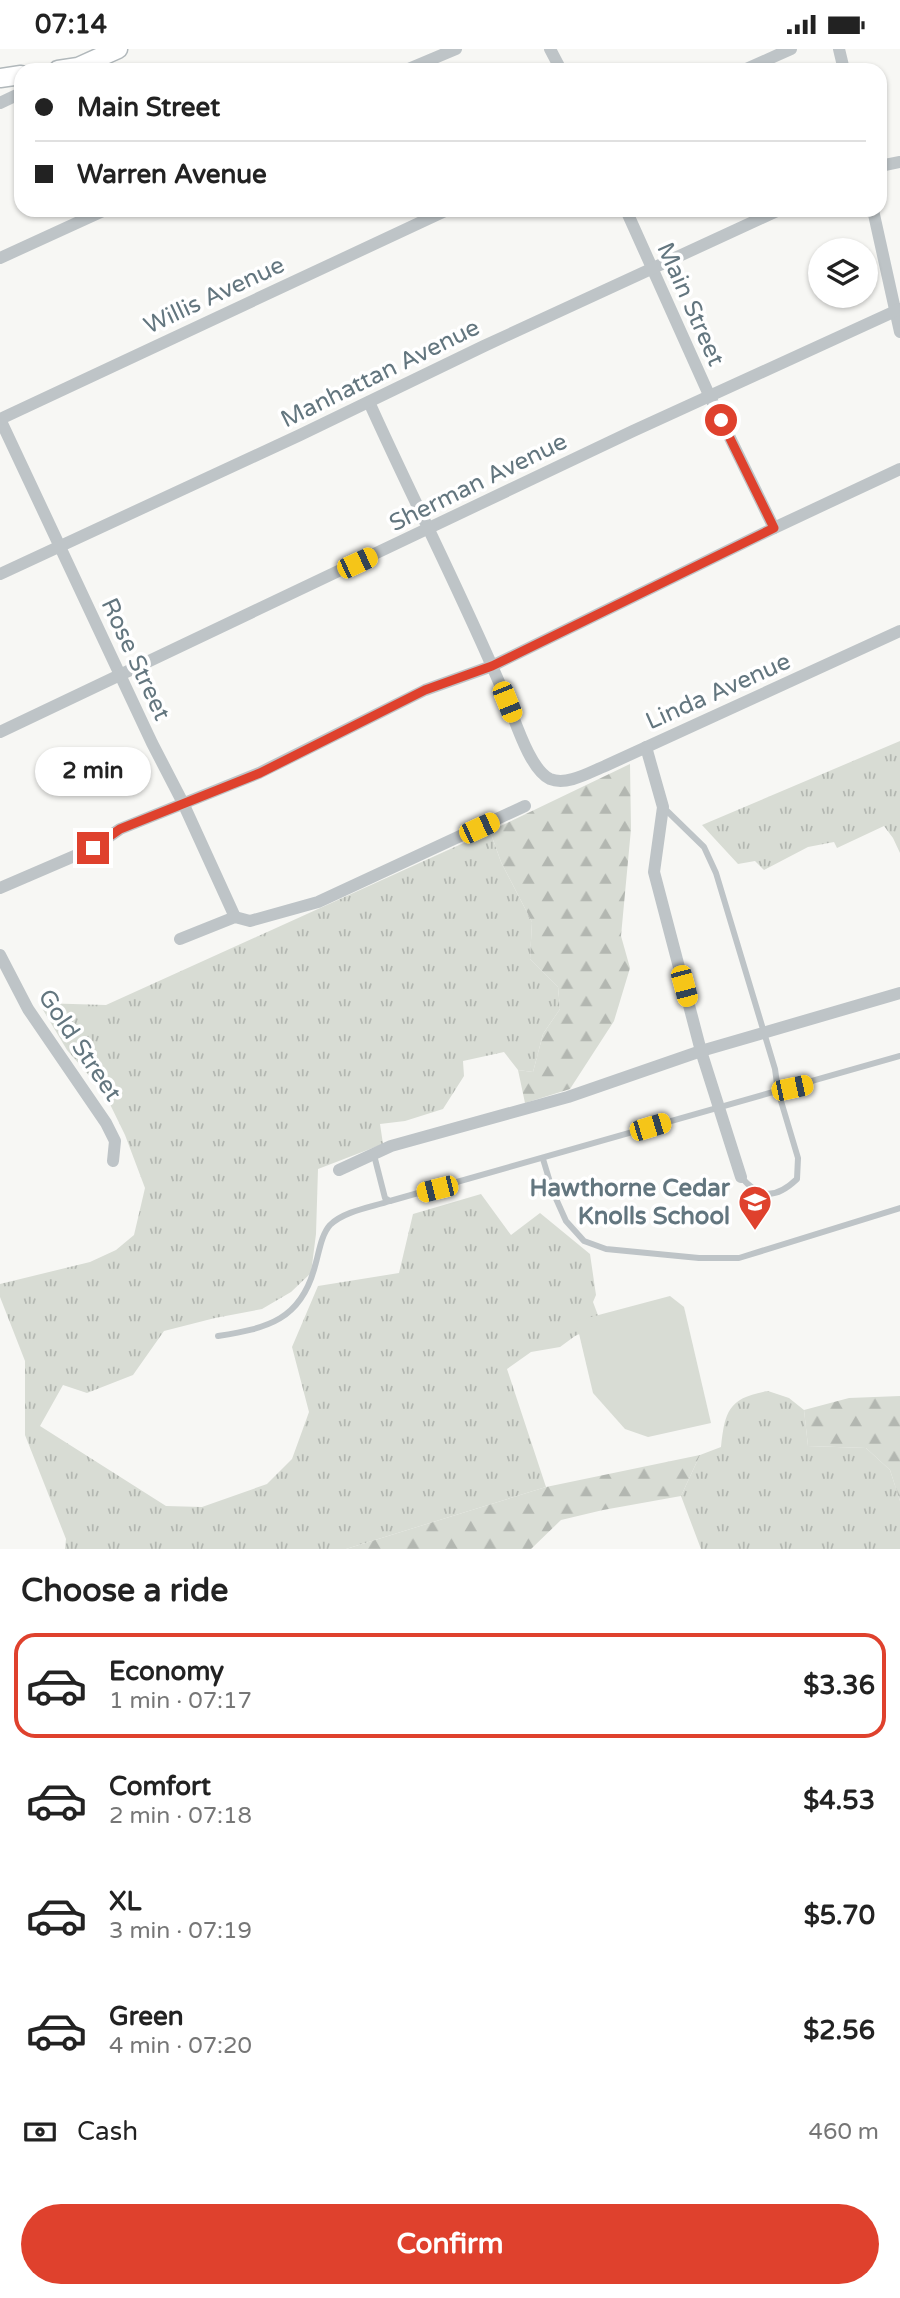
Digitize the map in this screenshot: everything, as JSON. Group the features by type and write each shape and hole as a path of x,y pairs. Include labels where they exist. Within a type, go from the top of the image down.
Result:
{"street":[{"path":"88,63 118,49"},
{"path":"423,63 456,49"},
{"path":"760,63 791,49"},
{"path":"0,258 90,217"},
{"name":"Willis Avenue","path":"0,419 432,217"},
{"name":"Main Street","path":"629,217 710,397 774,528"},
{"name":"Manhattan Avenue","path":"0,574 369,402 484,345 764,217"},
{"path":"875,217 898,309 900,332"},
{"name":"Sherman Avenue","path":"0,732 633,431 898,309"},
{"path":"369,402 492,666"},
{"name":"Rose Street","path":"0,419 235,916"},
{"path":"0,888 93,848 120,829 260,773 425,690 492,666 900,469"},
{"name":"Linda Avenue","path":"492,666 527,749 541,773 551,780 566,780 582,776 900,631"},
{"path":"646,747 663,807 653,872 701,1051 741,1178"},
{"path":"180,939 235,916 250,921 318,902 525,806"},
{"name":"Gold Street","path":"0,954 28,1009 106,1123 115,1141 113,1161"},
{"path":"339,1170 391,1146 568,1097 701,1051 900,993"}],"lane":[{"path":"663,807 704,847 716,873 775,1069 778,1091 798,1158 797,1179 786,1189 772,1194 759,1193 741,1178"},
{"path":"218,1336 258,1330 295,1308 309,1287 323,1238 330,1226 343,1217 390,1201 719,1107 806,1085 900,1056"},
{"path":"374,1155 385,1198 390,1201"},
{"path":"543,1159 553,1192 566,1221 584,1241 606,1249 699,1258 739,1258 900,1208"}],"green space":[{"path":"900,741 900,853 884,826 837,848 834,842 808,847 764,870 755,861 738,864 702,825"},
{"path":"630,764 631,829 621,936 630,968 614,1021 570,1089 525,1103 518,1070 533,1072 543,1034 560,1009 558,987 530,959 532,922 501,862 490,831"},
{"path":"490,831 501,862 532,922 530,959 558,987 560,1009 543,1034 533,1072 518,1070 504,1052 463,1061 464,1076 443,1109 405,1121 380,1124 383,1144 318,1169 316,1234 311,1273 291,1292 262,1309 164,1331 133,1375 87,1393 63,1385 40,1426 166,1506 202,1507 267,1484 292,1459 309,1412 292,1347 318,1286 399,1273 413,1214 481,1194 511,1235 540,1213 590,1254 596,1295 593,1302 599,1318 595,1327 575,1336 560,1347 531,1352 507,1369 546,1487 346,1549 65,1549 66,1539 25,1435 25,1361 0,1297 0,1284 90,1262 116,1250 134,1235 145,1188 125,1135 105,1094 67,1050 39,1003 106,1005"},
{"path":"670,1296 684,1307 711,1423 648,1437 625,1429 593,1393 576,1321"},
{"path":"768,1391 789,1398 804,1410 808,1446 866,1448 890,1470 900,1501 900,1549 701,1549 681,1496 700,1455 721,1447 727,1415 731,1408 745,1398"},
{"path":"900,1396 900,1501 890,1470 866,1448 808,1446 804,1410 849,1398"},
{"path":"700,1455 681,1496 561,1520 531,1549 346,1549 546,1487"}],"place":[{"name":"Hawthorne Cedar Knolls School","path":"755,1232"}],"route":[{"path":"93,848 120,829 260,773 425,690 492,666 774,528 721,420"}]}
